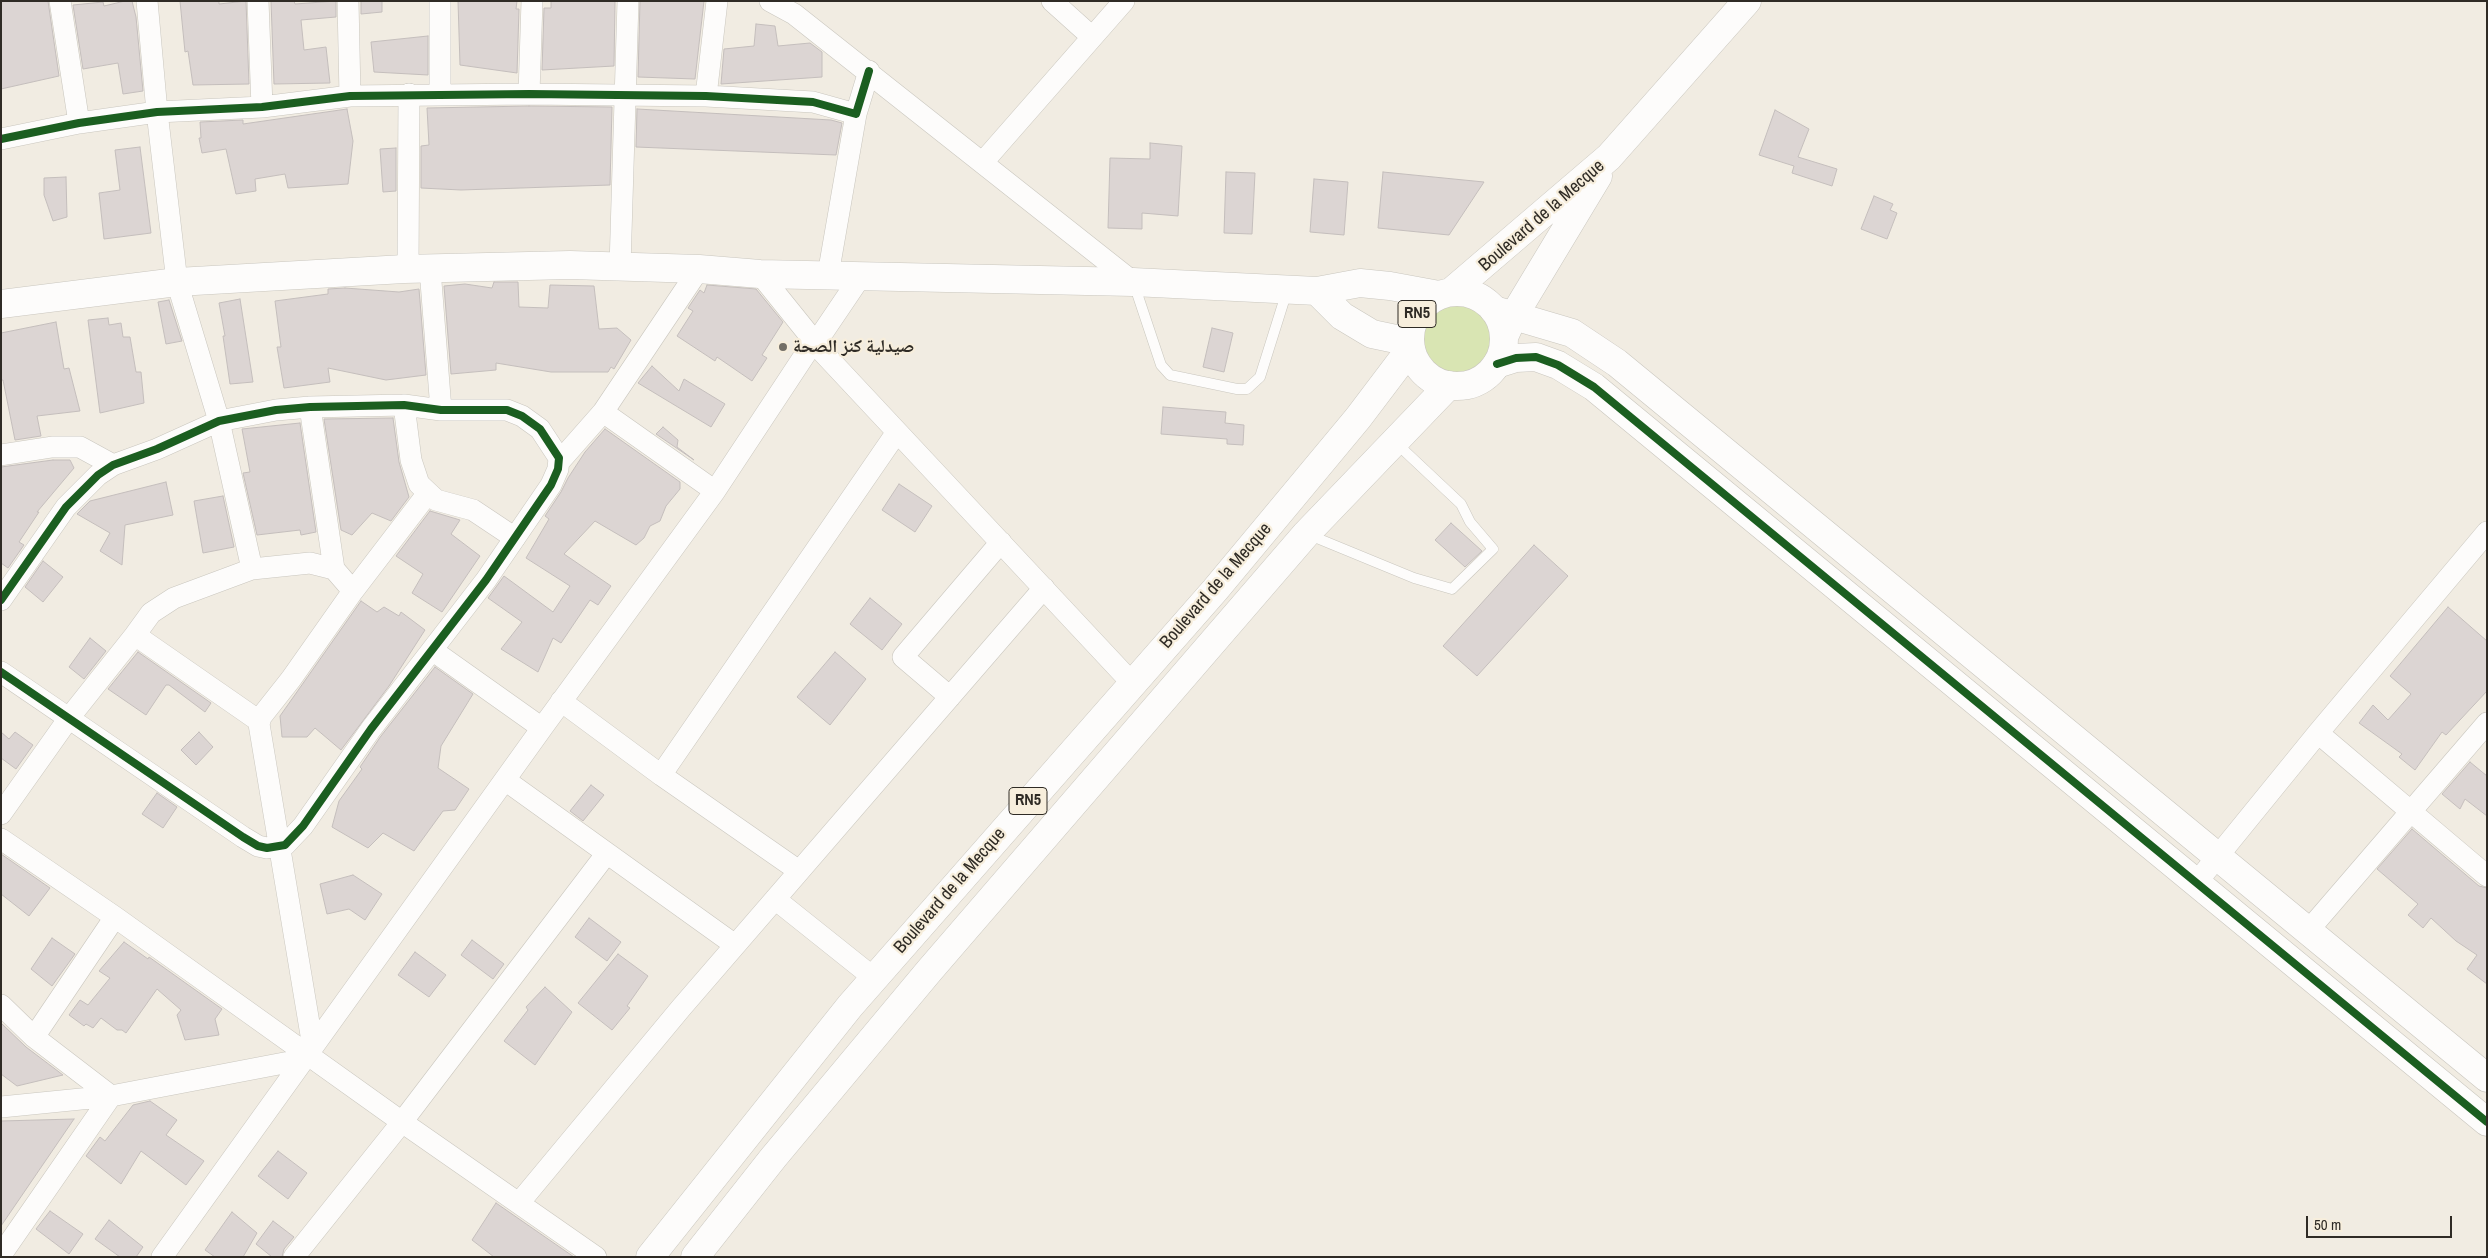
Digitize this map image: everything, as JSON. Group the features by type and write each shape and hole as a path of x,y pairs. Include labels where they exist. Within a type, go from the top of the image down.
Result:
{"main road":[{"name":"RN5","path":"1609,157 1747,1"},
{"name":"Boulevard de la Mecque","path":"650,1257 874,978 1215,590 1358,418 1411,345 1412,327 1417,314 1427,303 1445,294 1609,157"},
{"name":"Boulevard de la Mecque","path":"1497,364 1502,351 1503,321 1609,157"},
{"path":"1,304 177,282 419,269 570,266 699,269 760,274 828,276 1134,282 1317,291 1360,284 1390,286 1445,294"},
{"path":"1317,291 1334,309 1356,325 1372,334 1411,345"},
{"name":"Boulevard de la Mecque","path":"1445,294 1469,294 1482,300 1503,321"},
{"path":"1503,321 1572,333 1617,363 2487,1078"},
{"name":"RN5","path":"1411,345 1416,361 1424,373 1435,381 1448,385"},
{"path":"1448,385 1462,386 1476,382 1488,374 1497,364 1516,358 1536,357 1558,365 1594,387 2487,1122"},
{"name":"Boulevard de la Mecque","path":"695,1257 773,1158 929,971 1306,534 1448,385"}],"street":[{"path":"60,1 79,123"},
{"path":"147,1 157,112 177,282 219,421 252,570"},
{"path":"258,1 262,107"},
{"path":"348,1 350,96"},
{"path":"440,1 440,95"},
{"path":"529,94 532,1"},
{"path":"620,267 628,1"},
{"path":"706,96 717,1"},
{"path":"770,1 794,14 1134,282"},
{"path":"1052,1 1092,37"},
{"path":"983,162 1124,1"},
{"path":"828,276 856,114 869,72"},
{"path":"1,139 79,123 157,112 262,107 350,96 409,94 706,96 813,102 856,114"},
{"path":"409,94 419,269 441,410"},
{"path":"1,672 243,838 258,846 278,848 285,845 303,826 371,729 515,538 551,485 559,462 602,412 699,269"},
{"path":"760,274 815,342 1132,683"},
{"path":"162,1257 561,701 715,491 861,276"},
{"path":"1,600 66,507 84,487 114,465 157,449 219,421 276,410 310,407 404,405 441,410 507,410 522,416 540,429 548,438 557,454 559,462"},
{"path":"404,405 415,476 428,493 436,500 473,510 515,538"},
{"path":"310,407 334,569 353,590"},
{"path":"602,412 715,491"},
{"path":"661,775 897,432"},
{"path":"1,455 52,447 80,447 114,465"},
{"path":"309,1053 263,757 260,721 353,590 428,493"},
{"path":"2196,883 2318,733 2487,532"},
{"path":"950,697 903,657 1001,542"},
{"path":"1,814 69,718 151,614 174,598 252,570 303,562 334,569"},
{"path":"519,1203 775,898 1044,588"},
{"path":"135,635 260,721"},
{"path":"432,650 542,728"},
{"path":"561,701 661,775 799,871"},
{"path":"2307,932 2487,723"},
{"path":"2318,733 2487,876"},
{"path":"505,780 735,945"},
{"path":"1,839 309,1053 402,1122 596,1257"},
{"path":"294,1257 402,1122 607,853"},
{"path":"775,898 874,978"},
{"path":"34,1037 115,917"},
{"path":"1,1005 34,1037 111,1096"},
{"path":"1,1107 111,1096 309,1053"},
{"path":"1,1255 111,1096"}],"lane":[{"path":"1134,282 1161,365 1170,375 1237,389 1247,389 1260,377 1287,290"},
{"path":"1306,534 1414,578 1452,589 1493,549 1470,522 1461,504 1394,441"}],"green space":[{"path":"1459,299 1474,302 1487,311 1496,324 1499,339 1496,354 1487,367 1474,376 1459,379 1444,376 1431,367 1422,354 1419,339 1422,324 1431,311 1444,302"}],"building":[{"path":"1,1 48,1 59,76 1,89"},
{"path":"132,1 136,17 143,91 123,94 118,63 83,69 73,5 103,2 104,6"},
{"path":"180,1 219,1 219,4 246,1 249,84 193,85 188,51 185,52"},
{"path":"271,1 294,1 295,4 336,1 336,17 301,20 304,50 326,47 330,83 274,84"},
{"path":"361,1 382,1 382,12 361,14"},
{"path":"458,1 517,1 516,9 519,9 517,73 460,65"},
{"path":"551,1 615,1 614,66 542,70 544,8 551,8"},
{"path":"640,1 704,1 695,79 638,77"},
{"path":"756,24 775,26 778,46 810,43 822,52 822,77 721,84 724,49 754,46"},
{"path":"428,36 428,75 374,72 371,42"},
{"path":"612,107 610,185 461,190 421,188 421,146 429,145 427,108"},
{"path":"347,109 353,141 348,184 288,188 285,174 255,179 256,191 236,194 226,149 202,153 199,138 201,138 200,122 243,120 243,124"},
{"path":"637,109 831,120 842,123 836,155 636,147"},
{"path":"1775,110 1809,129 1798,157 1837,169 1832,186 1792,173 1794,166 1759,155"},
{"path":"1150,143 1182,146 1178,216 1142,213 1142,229 1108,228 1110,158 1150,159"},
{"path":"140,147 151,233 104,239 99,193 120,190 115,150"},
{"path":"396,148 396,191 383,192 380,149"},
{"path":"1226,172 1255,173 1252,234 1224,233"},
{"path":"1383,172 1484,182 1449,235 1378,228"},
{"path":"66,177 67,217 53,221 44,195 44,178"},
{"path":"1314,179 1348,182 1344,235 1310,232"},
{"path":"1874,196 1893,204 1890,210 1897,213 1887,239 1861,229"},
{"path":"494,282 518,282 519,307 548,308 550,285 594,286 599,329 617,328 631,340 614,369 611,367 608,372 551,372 496,363 496,370 451,374 444,286 465,284 492,288"},
{"path":"707,285 756,289 783,322 762,355 767,358 752,381 717,357 715,361 677,336 693,311 688,308 700,290 704,293"},
{"path":"345,288 399,292 419,289 426,375 386,380 328,368 330,382 284,388 277,347 281,347 275,301 328,294 328,289"},
{"path":"240,299 253,382 230,384 223,336 225,336 219,303"},
{"path":"169,300 182,341 166,344 158,302"},
{"path":"108,318 109,325 121,323 123,337 130,337 136,372 141,372 144,403 100,413 88,320"},
{"path":"56,322 64,369 69,368 80,411 37,416 41,436 15,440 3,380 1,380 1,333"},
{"path":"1212,328 1233,333 1224,372 1203,367"},
{"path":"652,366 679,391 684,379 725,404 711,427 638,383"},
{"path":"1163,407 1226,412 1225,423 1244,425 1243,445 1227,444 1227,439 1161,434"},
{"path":"393,418 399,462 409,497 391,521 372,513 352,535 341,530 324,419"},
{"path":"300,423 316,532 301,535 300,530 257,535 243,473 250,472 242,429"},
{"path":"663,427 678,440 677,447 694,460 656,434"},
{"path":"605,429 680,482 680,489 666,506 660,521 650,526 644,538 636,545 595,521 564,554 611,586 598,605 590,600 561,643 553,638 538,672 501,649 522,622 488,598 504,576 553,612 570,586 526,558 549,519 545,516 568,478 585,452"},
{"path":"53,460 70,460 74,468 37,512 39,512 19,542 24,545 8,568 1,563 1,467"},
{"path":"166,482 173,515 125,525 122,565 100,551 110,533 77,514 90,501"},
{"path":"899,484 932,506 915,532 882,510"},
{"path":"223,496 234,547 203,553 194,501"},
{"path":"430,511 460,520 451,534 480,556 442,612 412,593 423,574 396,556"},
{"path":"1451,523 1482,551 1465,567 1435,540"},
{"path":"1534,545 1568,576 1477,676 1443,646"},
{"path":"43,561 63,577 43,602 25,587"},
{"path":"870,598 902,624 882,650 850,624"},
{"path":"361,601 377,612 384,607 399,616 401,612 425,630 389,686 341,750 315,728 307,737 282,737 280,716"},
{"path":"2448,607 2487,641 2487,691 2446,735 2442,732 2415,770 2399,757 2402,754 2359,723 2373,705 2388,720 2411,694 2390,676"},
{"path":"90,638 106,651 84,679 69,667"},
{"path":"138,652 211,703 205,712 169,685 166,685 146,715 108,689"},
{"path":"835,652 866,679 830,725 797,697"},
{"path":"435,667 473,694 441,746 438,768 469,789 455,810 443,811 414,851 383,833 368,848 332,827 339,801 362,769 360,767 381,736"},
{"path":"1,732 9,739 15,732 33,745 16,769 1,758"},
{"path":"199,732 213,747 196,765 181,750"},
{"path":"2470,762 2487,776 2487,816 2465,799 2460,809 2442,794"},
{"path":"591,785 604,795 583,821 570,811"},
{"path":"157,793 177,807 163,828 142,814"},
{"path":"2412,829 2479,886 2487,888 2487,984 2467,969 2477,955 2456,941 2431,918 2423,928 2408,915 2418,904 2377,869"},
{"path":"1,854 50,888 29,916 1,894"},
{"path":"353,875 382,894 365,920 349,909 327,914 320,884"},
{"path":"589,918 621,942 607,961 575,937"},
{"path":"52,938 75,954 52,986 31,969"},
{"path":"472,940 504,964 493,979 461,955"},
{"path":"124,942 148,959 149,957 222,1009 215,1019 219,1035 185,1040 177,1015 181,1010 157,989 126,1033 122,1030 117,1030 101,1018 93,1028 86,1024 84,1026 69,1015 80,1000 88,1005 110,978 99,971"},
{"path":"415,952 446,975 429,997 398,975"},
{"path":"618,954 648,976 627,1006 630,1008 612,1030 578,1003"},
{"path":"545,987 572,1012 535,1065 504,1041 528,1010 526,1007"},
{"path":"1,1023 26,1047 63,1075 17,1086 1,1074"},
{"path":"150,1101 177,1120 166,1135 204,1161 186,1185 141,1151 121,1184 86,1156 100,1137 105,1141 133,1105"},
{"path":"74,1119 1,1226 1,1121"},
{"path":"278,1151 307,1173 288,1199 258,1176"},
{"path":"496,1203 574,1257 494,1257 472,1240"},
{"path":"50,1211 83,1234 69,1254 36,1229"},
{"path":"232,1212 257,1233 243,1257 215,1257 205,1250"},
{"path":"109,1220 143,1247 136,1257 120,1257 95,1239"},
{"path":"273,1221 294,1237 284,1249 282,1257 272,1257 256,1244"}],"cycle path":[{"path":"1,139 79,123 157,112 262,107 350,96 529,94 706,96 813,102 856,114 869,71"},
{"path":"1497,364 1516,358 1536,357 1558,365 1594,387 2487,1122"},
{"path":"1,600 66,507 98,475 113,465 157,449 219,421 276,410 310,407 404,405 441,410 507,410 522,416 540,429 559,458 558,469 551,485 486,580 371,729 303,826 285,845 267,848 258,846 243,837 1,672"}],"place":[{"name":"صيدلية كنز الصحة","path":"783,347"}]}
